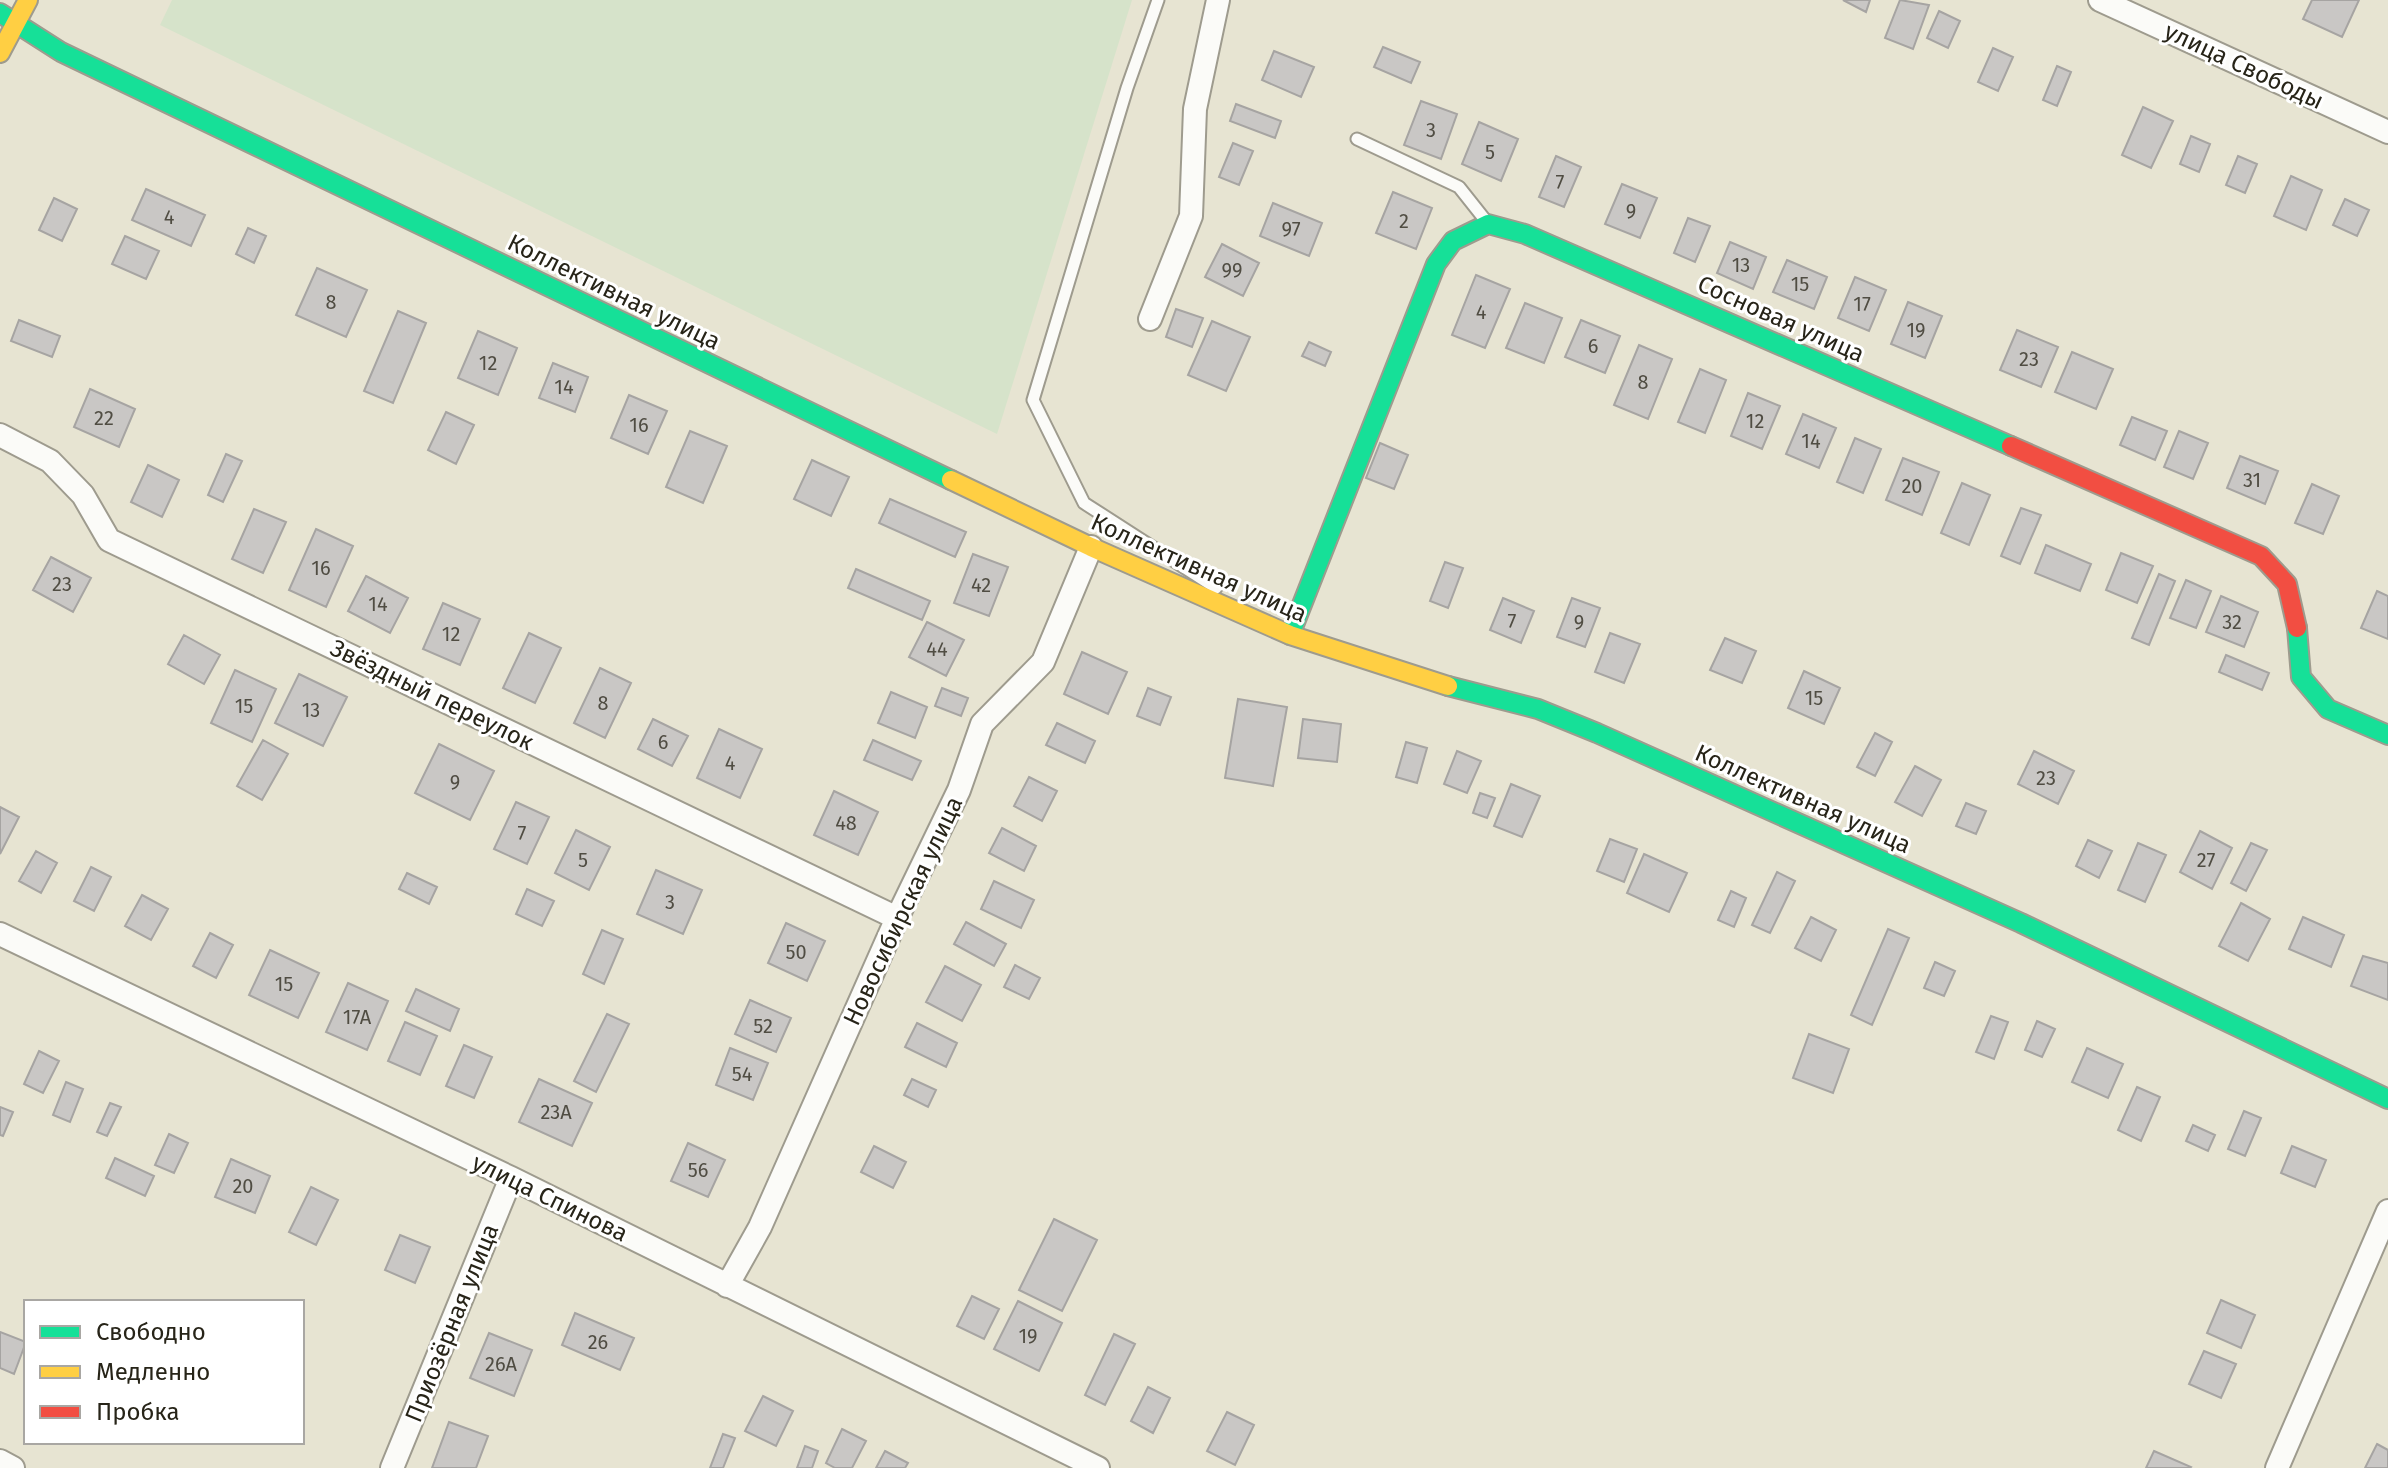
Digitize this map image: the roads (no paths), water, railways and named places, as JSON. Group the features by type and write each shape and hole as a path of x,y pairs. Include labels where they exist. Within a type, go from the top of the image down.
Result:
{"street":[{"path":"0,53 8,17 28,0"},
{"path":"1150,319 1191,216 1195,109 1218,0"},
{"name":"улица Свободы","path":"2100,0 2388,132"},
{"name":"Коллективная улица","path":"8,17 61,52 1091,547 1290,635 1451,687 1538,709 1597,733 2021,923 2388,1099"},
{"path":"1290,635 1436,264 1453,241 1488,224"},
{"name":"Сосновая улица","path":"1488,224 1525,234 2261,556 2287,584 2298,631 2301,677 2328,709 2388,735"},
{"name":"Звёздный переулок","path":"0,435 50,461 83,495 109,540 897,918"},
{"name":"Новосибирская улица","path":"727,1286 760,1227 897,918 959,790 982,724 1043,662 1091,547"},
{"name":"улица Спинова","path":"0,934 511,1178 1098,1468"},
{"name":"Приозёрная улица","path":"392,1468 511,1178"},
{"path":"2280,1467 2388,1211"},
{"path":"0,1461 13,1468"}],"lane":[{"path":"1158,0 1127,88 1033,400 1084,503 1290,635"},
{"path":"1357,139 1459,187 1488,224"}]}
